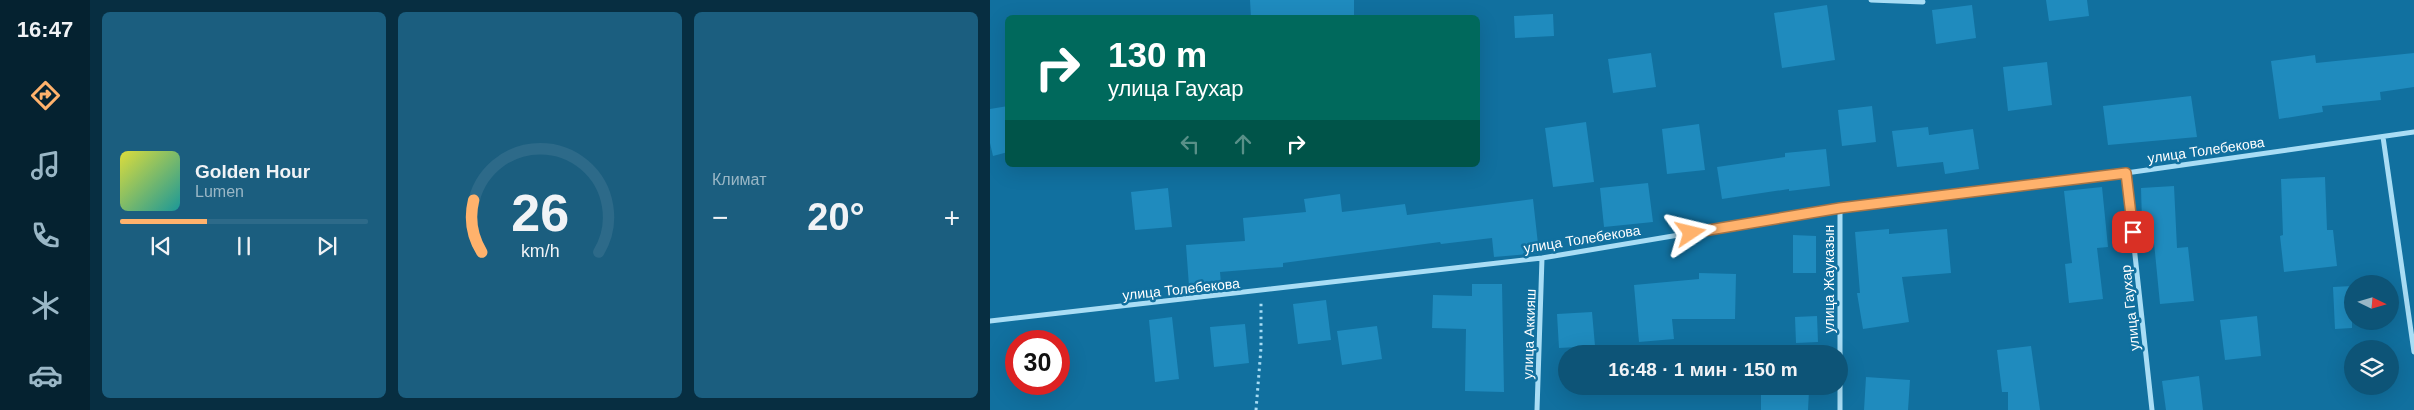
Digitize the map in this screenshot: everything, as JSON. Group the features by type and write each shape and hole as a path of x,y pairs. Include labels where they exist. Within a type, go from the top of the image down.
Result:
{"street":[{"path":"1871,0 1922,2"},
{"name":"улица Толебекова","path":"990,321 1542,258 1840,208 2126,173 2414,132"},
{"path":"2383,137 2414,352"},
{"name":"улица Гаухар","path":"2126,173 2152,410"},
{"name":"улица Жауказын","path":"1840,208 1840,410"},
{"name":"улица Аккияш","path":"1538,410 1542,258"}],"path":[{"path":"1256,410 1261,348 1260,291"}],"building":[{"path":"1250,0 1354,0 1354,15 1251,15"},
{"path":"2046,0 2087,0 2089,16 2049,21"},
{"path":"1827,5 1835,60 1782,68 1774,13"},
{"path":"1972,5 1976,38 1936,44 1932,10"},
{"path":"1553,14 1554,36 1515,38 1514,16"},
{"path":"1651,53 1656,87 1613,93 1608,59"},
{"path":"2414,53 2414,87 2380,92 2381,100 2322,106 2323,112 2279,119 2271,61 2315,55 2316,63"},
{"path":"2047,62 2052,105 2008,111 2003,67"},
{"path":"2191,96 2197,137 2108,145 2103,106"},
{"path":"1005,106 1005,153 993,156 990,143 990,109"},
{"path":"1872,106 1876,142 1842,146 1838,110"},
{"path":"1586,122 1594,182 1553,187 1545,128"},
{"path":"1699,124 1705,170 1667,174 1662,129"},
{"path":"1928,127 1929,135 1973,129 1979,169 1945,174 1943,162 1897,167 1892,131"},
{"path":"1826,149 1830,186 1789,191 1789,189 1722,199 1717,167 1785,157 1785,153"},
{"path":"2325,177 2327,230 2333,230 2337,266 2284,272 2280,236 2283,235 2281,179"},
{"path":"1648,183 1653,222 1604,227 1600,188"},
{"path":"2174,186 2177,248 2188,247 2194,301 2160,304 2152,222 2142,222 2141,188"},
{"path":"2102,187 2108,247 2097,248 2103,299 2069,303 2065,264 2072,263 2064,191"},
{"path":"1168,188 1172,227 1135,230 1131,192"},
{"path":"1340,194 1342,212 1405,204 1407,215 1533,199 1539,253 1494,257 1492,238 1441,244 1440,242 1283,263 1283,267 1220,272 1221,283 1189,286 1186,245 1245,241 1243,218 1306,212 1304,199"},
{"path":"1889,229 1889,234 1947,229 1951,273 1902,277 1909,322 1863,329 1857,293 1860,293 1855,232"},
{"path":"1793,235 1816,236 1816,273 1793,273"},
{"path":"1699,273 1736,274 1735,319 1672,319 1674,339 1639,342 1634,285 1699,279"},
{"path":"1472,284 1502,284 1504,392 1465,391 1466,329 1432,328 1433,295 1472,296"},
{"path":"2344,286 2344,328 2335,329 2333,287"},
{"path":"1326,300 1331,340 1298,344 1293,304"},
{"path":"1592,312 1595,345 1559,345 1557,314"},
{"path":"1817,316 1818,342 1796,343 1795,317"},
{"path":"2257,316 2261,356 2225,360 2220,320"},
{"path":"1172,317 1179,379 1155,382 1149,320"},
{"path":"1245,324 1249,363 1214,367 1210,327"},
{"path":"1377,326 1382,359 1342,365 1337,331"},
{"path":"2031,346 2040,410 2008,410 2008,392 2002,392 1997,350"},
{"path":"2199,376 2203,410 2166,410 2162,381"},
{"path":"1866,377 1910,380 1908,410 1864,410"},
{"path":"1761,395 1809,395 1808,410 1761,410"}],"route":[{"path":"1691,233 1840,208 2126,173 2133,232"}]}
